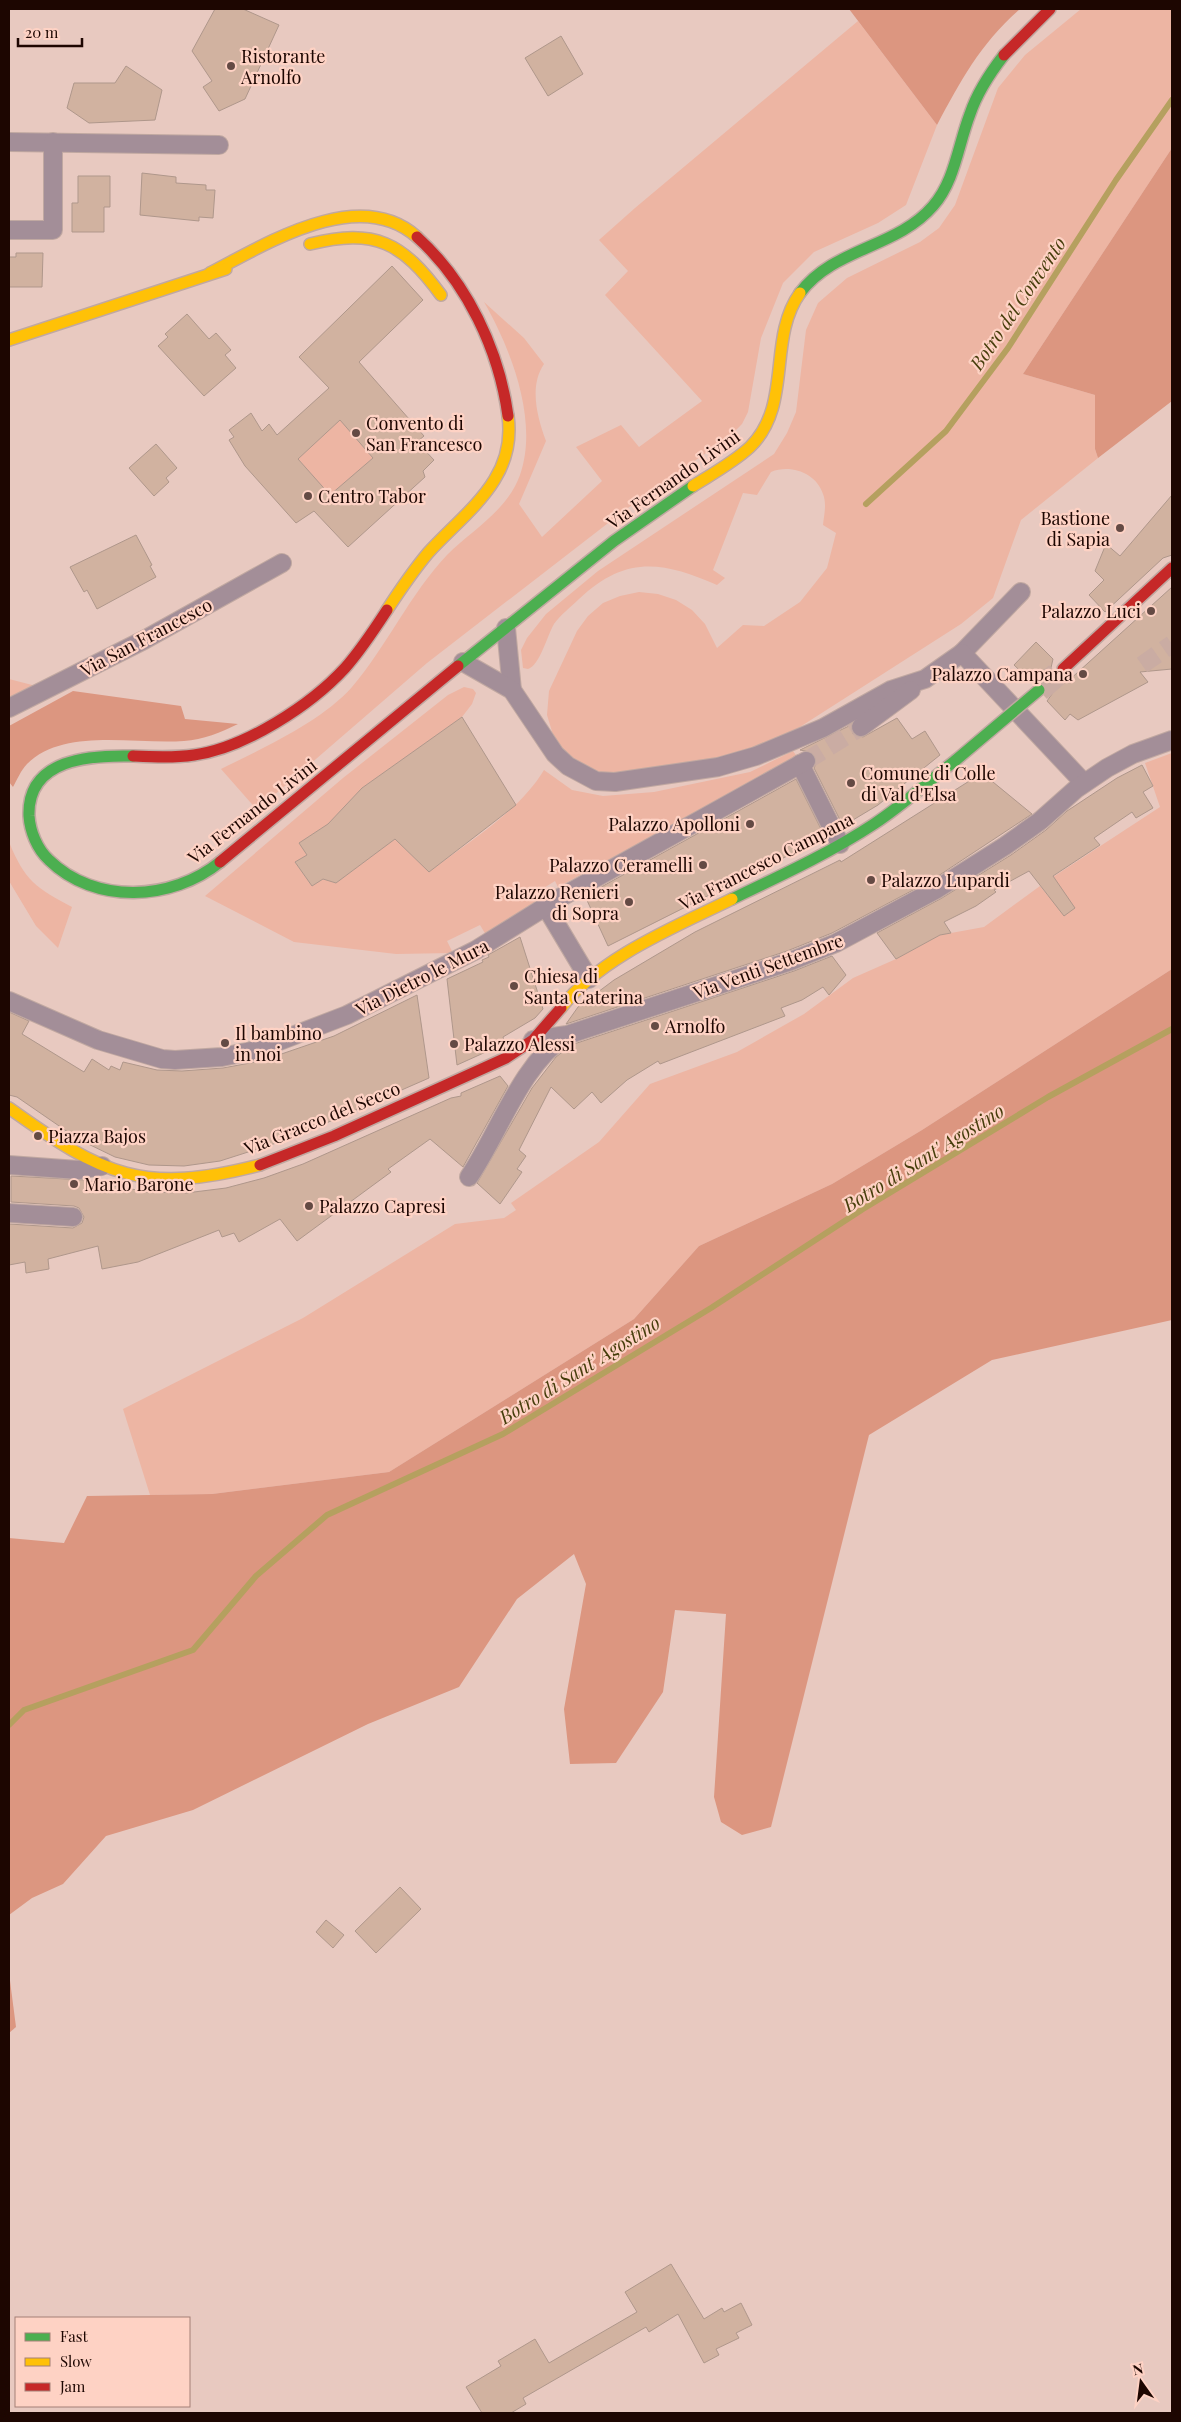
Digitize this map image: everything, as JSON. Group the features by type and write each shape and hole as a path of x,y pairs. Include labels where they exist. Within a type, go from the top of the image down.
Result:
{"main road":[{"name":"Via Fernando Livini","path":"210,273 282,238 325,222 362,216 392,220 406,227 426,244 446,269 476,315 499,366 510,429 509,445 493,484 428,553 404,583 358,651 333,680 308,700 269,724 209,753 176,758 98,756 72,761 59,766 42,779 33,792 29,816 32,836 39,849 54,866 68,876 87,883 134,892 158,891 183,885 207,872 463,662 630,529 737,457 761,436 775,408 782,337 786,320 799,294 810,281 831,265 905,229 933,206 944,190 970,114 991,72 1010,46 1050,9"},
{"path":"300,248 340,237 358,236 386,242 414,261 449,306"},
{"path":"9,340 210,273 263,259"},
{"path":"486,373 508,415"},
{"path":"1063,669 1172,568"},
{"name":"Via Francesco Campana","path":"533,1040 576,990 589,979 656,937 840,844 877,822 956,760 1039,690"},
{"name":"Via Gracco del Secco","path":"9,1108 60,1142 102,1166 128,1175 169,1180 210,1177 254,1167 291,1153 499,1060 533,1040"}],"street":[{"path":"9,142 219,145"},
{"path":"9,230 53,230 53,142"},
{"name":"Via San Francesco","path":"9,708 144,640 282,563"},
{"path":"862,727 962,653 1021,592"},
{"path":"506,628 512,690"},
{"path":"962,653 1084,783"},
{"path":"463,662 512,690 560,760 589,779 604,782 636,780 718,767 756,756 804,736 891,690 925,679"},
{"name":"Via Venti Settembre","path":"533,1040 567,1035 791,961 836,943 937,889 1005,846 1040,821 1084,783 1133,754 1172,740"},
{"name":"Via Dietro le Mura","path":"9,1001 98,1040 162,1059 182,1060 230,1056 284,1041 356,1011 476,950 546,907 803,763 840,844"},
{"path":"546,907 589,979"},
{"path":"470,1177 488,1148 530,1070 549,1048 567,1035"},
{"path":"9,1165 78,1170 102,1166"},
{"path":"9,1213 73,1216"}],"shaded area":[{"path":"849,9 1020,9 983,49 964,77 937,125"},
{"path":"1081,9 1172,9 1172,148 1023,374 1095,395 1095,449 1098,458 1021,520 993,598 961,624 792,732 759,746 712,761 608,775 585,769 565,752 554,738 547,715 549,691 577,631 588,616 603,603 620,596 639,592 658,594 676,600 692,610 705,624 717,648 743,625 764,626 800,602 827,568 836,533 823,525 825,502 820,487 802,472 787,469 771,472 757,495 743,493 713,570 725,578 717,585 662,567 645,566 629,569 612,575 596,585 562,614 554,624 536,662 528,669 523,668 521,650 527,638 546,614 598,571 774,454 787,433 796,412 806,330 818,303 847,278 920,242 939,228 955,205 998,88 1025,55"},
{"path":"858,21 937,125 906,205 878,223 814,252 783,283 761,338 748,412 742,424 730,436 625,510 427,663 257,810 221,769 291,733 339,700 365,671 421,586 447,555 498,510 514,488 520,475 525,454 524,409 519,386 504,341 484,302 524,338 544,364 537,382 536,402 537,412 546,441 519,504 542,537 602,481 576,447 621,425 639,447 702,401 605,295 628,271 599,240"},
{"path":"1172,148 1172,401 1098,458 1095,449 1095,395 1023,374"},
{"path":"340,420 373,458 330,495 298,459"},
{"path":"9,679 36,686 9,700"},
{"path":"464,687 473,689 476,693 472,704 462,717 362,788 328,824 299,843 307,855 295,862 312,886 323,879 336,883 395,839 429,872 507,813 521,800 544,770 572,790 603,796 654,792 750,772 793,751 798,758 558,887 555,881 539,891 541,898 486,935 480,925 447,941 453,953 396,954 294,942 205,896 343,778 448,695"},
{"path":"73,691 181,706 185,719 238,724 212,735 191,740 165,742 101,740 60,745 42,753 27,764 13,787 9,782 9,726"},
{"path":"1172,753 1172,969 922,1130 832,1184 699,1246 634,1319 389,1472 212,1494 150,1495 123,1409 303,1318 455,1224 504,1218 516,1210 511,1203 599,1142 650,1084 737,1052 804,1014 853,978 896,959 940,935 984,927 1040,886 1048,896 1060,887 1053,877 1160,807 1145,763"},
{"path":"9,842 26,875 40,888 72,907 58,948 36,926 9,881"},
{"path":"1172,969 1172,1320 992,1360 869,1435 771,1827 742,1835 721,1822 714,1797 726,1614 675,1610 663,1692 616,1763 570,1764 564,1709 586,1584 574,1554 517,1599 459,1687 368,1724 193,1810 106,1836 63,1884 32,1898 9,1915 9,1538 64,1543 87,1496 212,1494 389,1472 634,1319 699,1246 832,1184 922,1130"},
{"path":"9,1973 16,2027 9,2033"}],"building":[{"name":"Ristorante Arnolfo","path":"215,9 243,9 279,25 245,99 219,111 203,87 212,81 192,51"},
{"path":"561,36 583,74 548,96 525,58"},
{"path":"126,66 162,90 155,120 89,123 67,108 74,83 115,83"},
{"path":"142,173 176,177 176,183 206,185 206,190 215,190 213,218 199,217 199,221 140,215"},
{"path":"78,176 110,176 110,207 104,207 104,232 72,232 72,203 78,203"},
{"path":"16,253 43,253 42,287 9,287 9,257 16,257"},
{"path":"392,266 423,300 359,362 424,436 417,442 434,460 423,471 425,477 348,547 314,511 296,523 245,466 229,440 234,437 229,430 251,413 262,431 269,424 277,435 329,388 299,357","holes":["340,420 373,458 330,495 298,459"]},
{"path":"187,314 209,339 216,333 231,350 225,355 236,368 204,396 158,346 168,337 165,334"},
{"path":"156,444 177,468 166,478 169,482 154,496 129,468"},
{"path":"1172,495 1172,555 1163,558 1105,612 1089,595 1104,580 1095,571 1106,544 1120,556"},
{"path":"136,535 152,565 150,566 156,577 97,609 87,590 84,592 70,567"},
{"name":"Palazzo Campana","path":"1172,587 1172,669 1140,672 1148,682 1078,720 1070,714 1065,720 1047,701 1052,694 1052,687 1049,681 1037,676 1030,680 1014,665 1036,642 1053,659 1050,672 1053,678 1058,682 1067,682"},
{"path":"462,717 516,805 429,872 395,839 336,883 323,879 312,886 295,862 307,855 299,843 328,824 362,788"},
{"name":"Comune di Colle di Val d'Elsa","path":"897,718 912,739 925,731 940,755 878,805 843,826 814,768 817,762 815,755 811,752 800,750 851,725 853,734 863,737"},
{"path":"1142,765 1153,786 1143,792 1153,808 1136,818 1132,812 1094,838 1100,845 1053,876 1075,908 1064,916 1029,871 994,890 996,892 976,906 944,922 951,933 940,935 896,959 877,933 942,898 1011,855 1046,830 1067,811 1117,778"},
{"path":"982,773 1032,814 932,880 832,933 787,951 566,1024 578,1007 614,980 695,932 840,860 841,862"},
{"path":"796,779 825,837 608,946 585,896"},
{"path":"520,937 543,1009 535,1018 503,1037 504,1040 488,1051 457,1065 447,979 483,962 482,960 489,957 488,955"},
{"path":"832,956 846,975 829,995 823,987 802,1000 781,1008 785,1016 660,1064 658,1061 627,1080 601,1103 592,1092 574,1109 551,1087 519,1150 526,1156 517,1169 522,1172 500,1204 477,1183 532,1088 556,1057 571,1045 794,971"},
{"path":"417,995 429,1078 292,1138 220,1161 184,1166 149,1165 115,1157 78,1139 17,1097 9,1095 9,1012 29,1021 22,1034 84,1072 92,1059 109,1070 111,1066 120,1070 123,1062 157,1070 182,1071 223,1068 261,1061 334,1036"},
{"path":"500,1076 508,1086 463,1167 430,1139 388,1169 391,1172 297,1241 280,1219 239,1242 234,1233 222,1237 219,1230 138,1262 102,1269 98,1246 48,1259 49,1269 26,1273 25,1262 9,1265 9,1224 73,1228 82,1223 84,1217 79,1208 74,1206 11,1202 11,1176 85,1180 147,1192 186,1193 226,1188 264,1178 303,1164 451,1098 461,1096 461,1093"},
{"path":"400,1887 421,1909 376,1953 355,1931"},
{"path":"326,1920 344,1935 333,1948 316,1932"},
{"path":"671,2264 704,2319 722,2308 724,2312 741,2303 752,2325 736,2333 739,2338 716,2349 719,2355 704,2363 678,2314 649,2332 646,2327 523,2398 526,2404 511,2413 482,2413 466,2387 501,2366 498,2361 535,2339 549,2363 637,2312 625,2292"}],"waterway":[{"name":"Botro del Convento","path":"866,504 946,431 1008,348 1116,180 1172,100"},
{"name":"Botro di Sant' Agostino","path":"9,1725 24,1710 193,1650 256,1576 327,1515 503,1434 711,1308 863,1209 1048,1097 1172,1029"}],"tunnel":[{"path":"1142,665 1172,644"},
{"path":"1039,690 1063,669"},
{"path":"806,761 861,727"}],"traffic: fast":[{"path":"800,293 814,278 830,266 902,231 933,206 951,174 976,98 1004,55"},
{"path":"458,666 614,541 693,486"},
{"path":"956,760 1039,690"},
{"path":"133,756 81,759 50,771 38,782 31,797 29,816 35,840 45,856 68,875 88,885 111,891 134,892 157,890 180,884 201,875 220,862"},
{"path":"732,899 804,864 857,835 895,809 956,760"}],"traffic: slow":[{"path":"210,273 285,235 341,218 368,217 394,222 417,237"},
{"path":"310,244 333,239 352,238 370,239 385,244 400,251 413,262 441,295"},
{"path":"9,340 226,269"},
{"path":"693,486 723,468 744,452 763,430 771,412 776,392 784,331 790,311 800,293"},
{"path":"387,610 428,553 472,509 496,477 504,459 509,439 508,416"},
{"path":"561,1008 596,973 617,958 663,932 732,899"},
{"path":"9,1108 72,1150 99,1164 126,1173 154,1178 185,1178 220,1174 260,1165"}],"traffic: jam":[{"path":"1004,55 1050,9"},
{"path":"417,237 451,275 478,319 497,367 504,391 508,416"},
{"path":"1063,669 1172,568"},
{"path":"133,756 179,757 214,751 234,744 276,723 314,696 345,668 387,610"},
{"path":"220,862 458,666"},
{"path":"260,1165 334,1136 506,1058 533,1040 561,1008"}],"place":[{"name":"Ristorante Arnolfo","path":"231,66"},
{"name":"Convento di San Francesco","path":"356,433"},
{"name":"Centro Tabor","path":"308,496"},
{"name":"Bastione di Sapia","path":"1120,528"},
{"name":"Palazzo Luci","path":"1151,611"},
{"name":"Palazzo Campana","path":"1083,674"},
{"name":"Comune di Colle di Val d'Elsa","path":"851,783"},
{"name":"Palazzo Apolloni","path":"750,824"},
{"name":"Palazzo Ceramelli","path":"703,865"},
{"name":"Palazzo Lupardi","path":"871,880"},
{"name":"Palazzo Renieri di Sopra","path":"629,902"},
{"name":"Chiesa di Santa Caterina","path":"514,986"},
{"name":"Arnolfo","path":"655,1026"},
{"name":"Il bambino in noi","path":"225,1043"},
{"name":"Palazzo Alessi","path":"454,1044"},
{"name":"Piazza Bajos","path":"38,1136"},
{"name":"Mario Barone","path":"74,1184"},
{"name":"Palazzo Capresi","path":"309,1206"}]}
